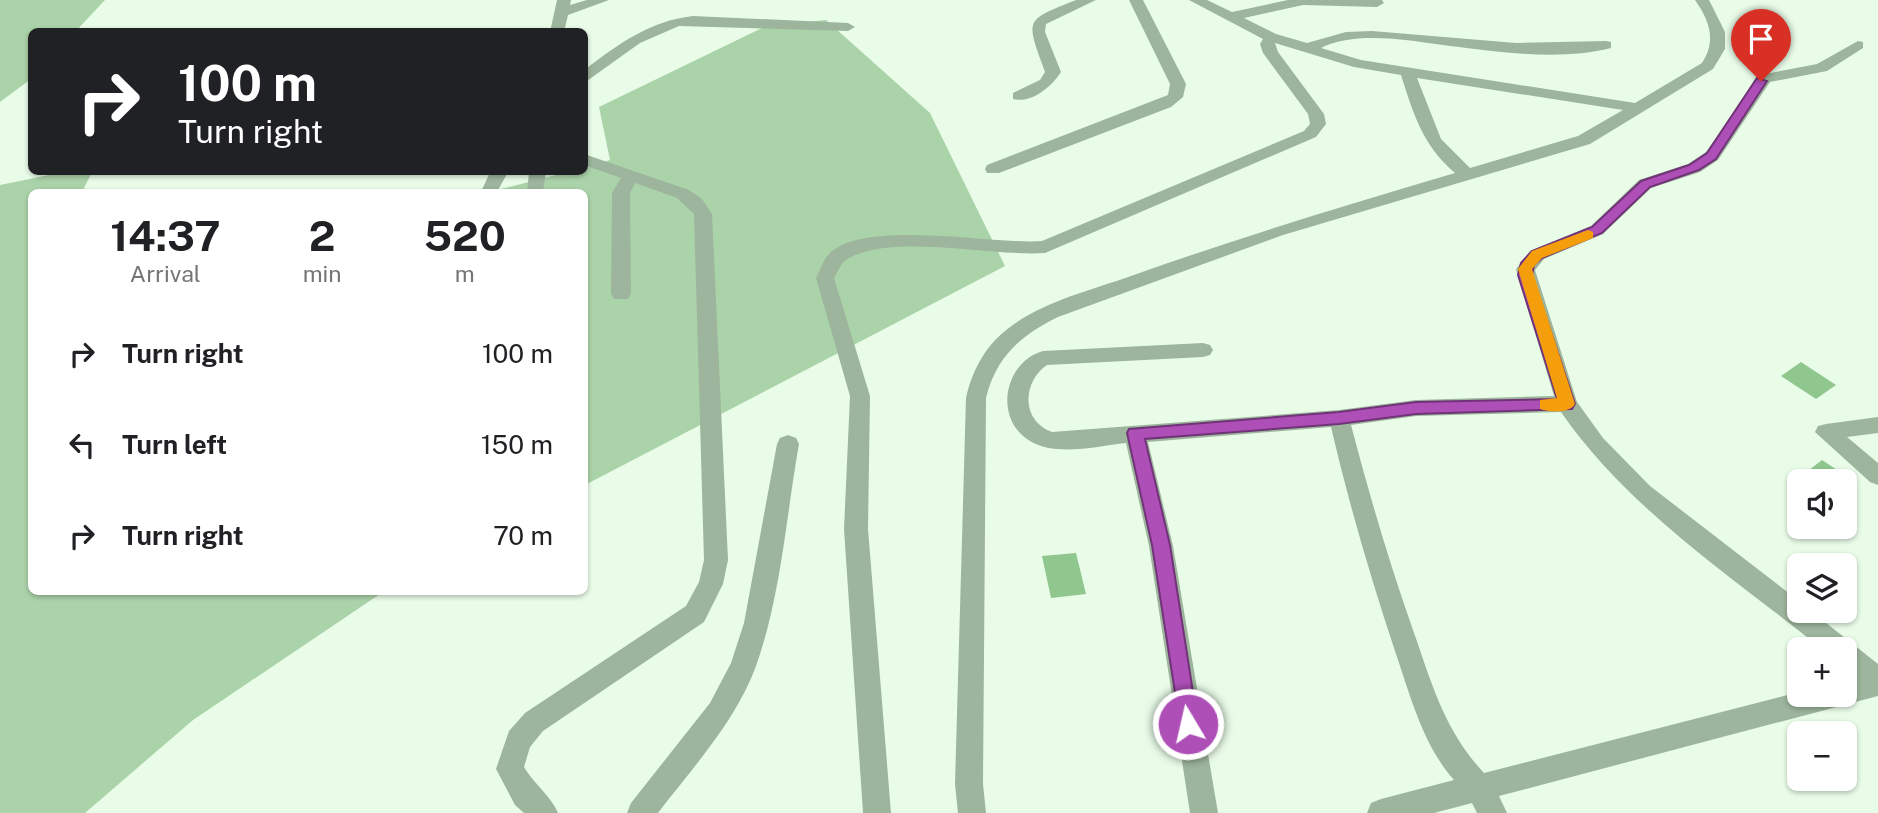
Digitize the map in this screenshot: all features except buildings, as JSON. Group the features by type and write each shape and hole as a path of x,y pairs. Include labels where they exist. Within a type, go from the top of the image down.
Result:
{"street":[{"path":"558,28 563,6 602,0"},
{"path":"1018,96 1046,83 1053,72 1038,32 1039,23 1046,17 1090,0"},
{"path":"993,169 1165,104 1175,97 1178,84 1136,0"},
{"path":"1196,0 1271,37 1307,49 1408,73 1639,108"},
{"path":"972,813 970,784 976,398 991,358 1011,335 1051,312 1277,231 1584,140 1700,73 1714,58 1719,33 1714,16 1702,0"},
{"path":"1230,17 1303,1 1377,3"},
{"path":"588,75 652,29 671,22 694,20 848,27"},
{"path":"1307,49 1327,38 1361,34 1503,47 1606,45"},
{"path":"877,813 856,529 855,495 862,415 860,396 825,278 829,266 850,248 880,241 1008,250 1045,247 1310,134 1318,124 1316,114 1268,49 1271,37"},
{"path":"1825,637 1642,492 1595,444 1567,404 1525,275 1528,263 1537,255 1597,230 1645,184 1694,168 1712,156 1765,78 1822,68 1858,45"},
{"path":"1408,73 1432,141 1444,157 1468,175"},
{"path":"544,813 525,795 510,769 518,740 534,722 695,614 705,600 715,572 705,220 700,208 690,198 588,160"},
{"path":"621,294 621,193 631,176"},
{"path":"1203,350 1052,356 1036,361 1025,370 1018,382 1022,421 1030,433 1052,441 1339,418 1416,408 1567,404"},
{"path":"1339,418 1371,545 1430,718 1452,758 1477,786 1493,813"},
{"path":"1878,425 1826,432 1878,476"},
{"path":"1135,433 1161,545 1204,813"},
{"path":"641,813 719,712 743,666 756,623 788,444"},
{"path":"1857,663 1878,682"},
{"path":"1857,689 1878,682"},
{"path":"1381,813 1790,707"}],"green space":[{"path":"0,0 105,0 79,28 28,28 28,81 0,102"},
{"path":"826,20 930,113 1005,266 588,483 588,189 501,189 556,175 588,175 588,166 610,160 599,107 766,26"},
{"path":"49,175 90,175 84,189 28,189 28,595 379,595 193,720 85,813 0,813 0,185"}],"slow traffic":[{"path":"1546,404 1567,404 1525,269 1537,255 1588,235"}],"route":[{"path":"1188,724 1161,545 1135,433 1339,418 1416,408 1567,404 1525,275 1528,263 1537,255 1572,243 1597,230 1645,184 1694,168 1712,156 1720,148 1761,81"}]}
